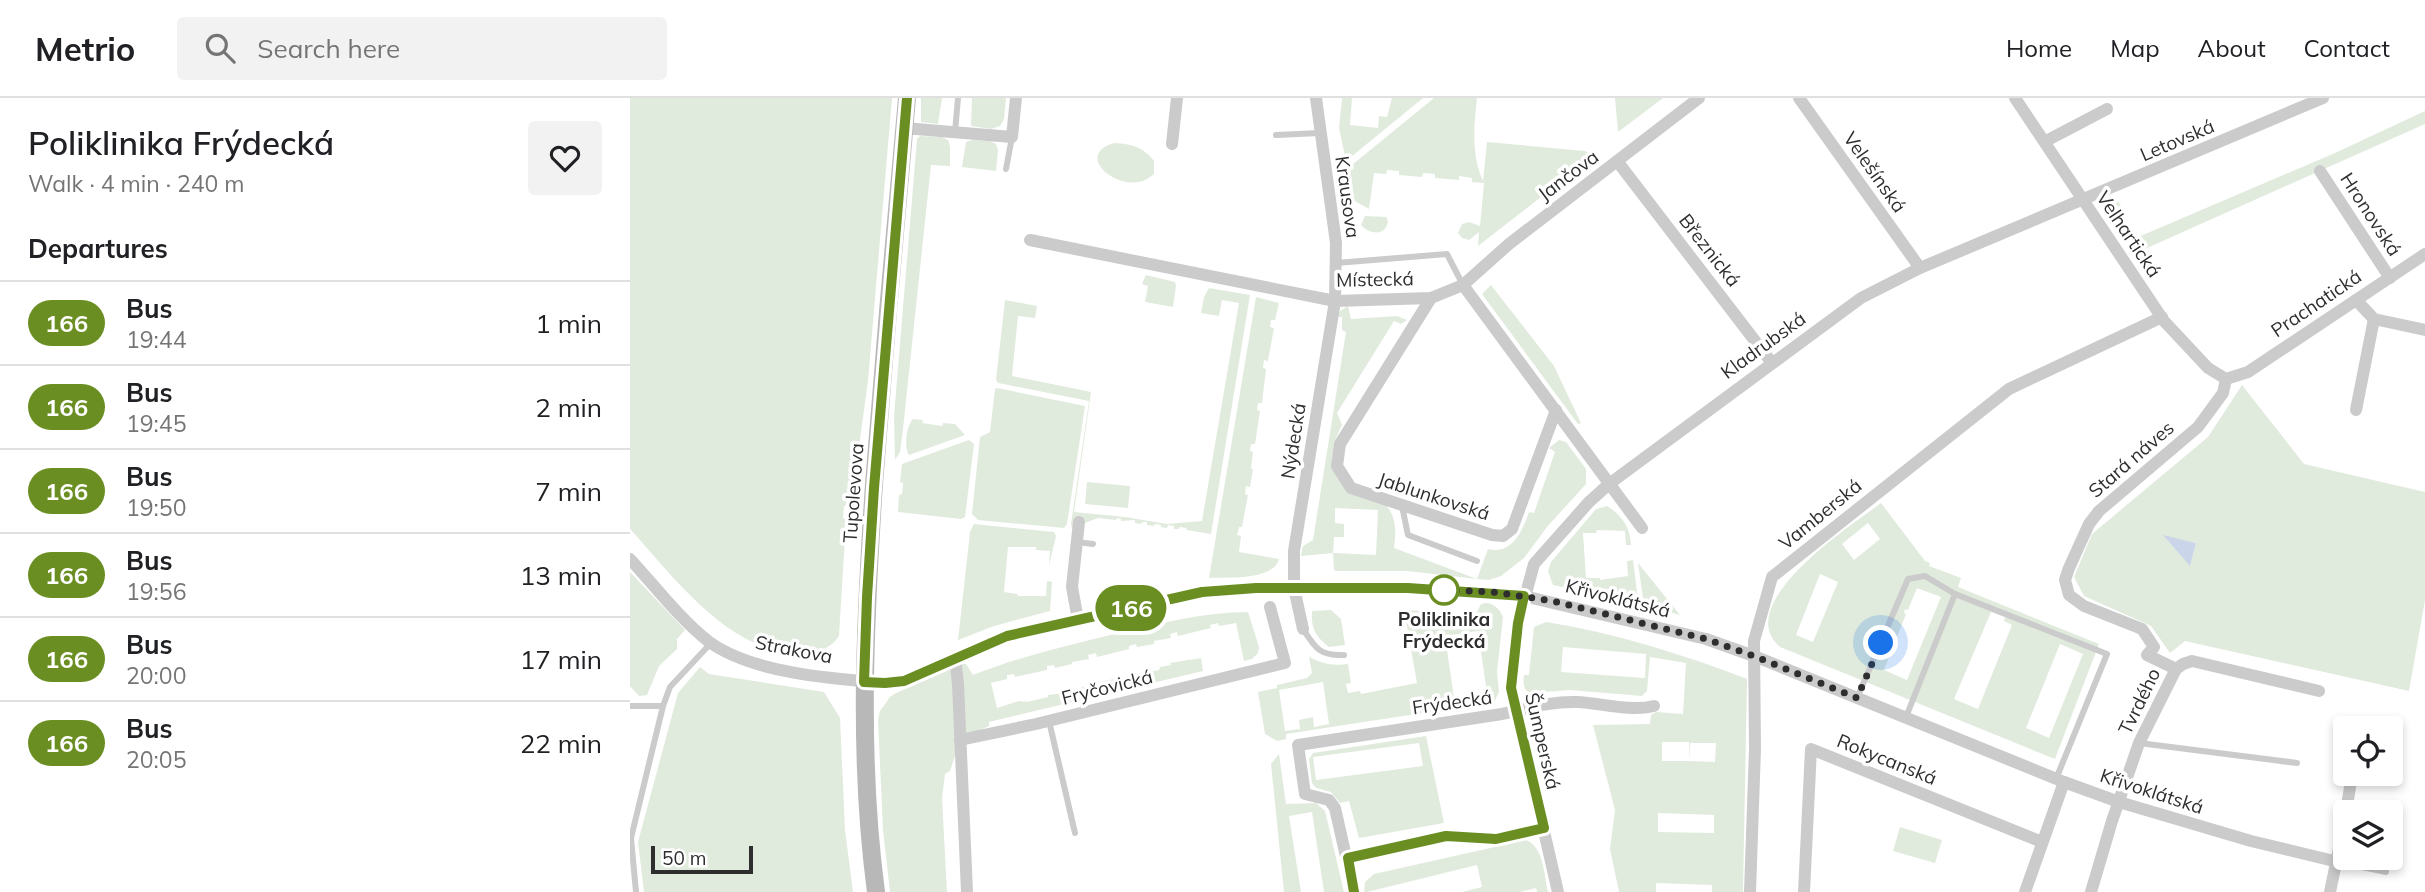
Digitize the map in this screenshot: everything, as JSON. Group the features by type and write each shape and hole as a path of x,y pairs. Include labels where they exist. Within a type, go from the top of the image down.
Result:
{"main road":[{"name":"Tupolevova","path":"876,892 866,772 864,682 867,597 906,98"}],"street":[{"path":"904,128 1012,137 1016,98"},
{"path":"1172,144 1177,98"},
{"name":"Krausova","path":"1316,98 1336,243 1335,301"},
{"name":"Jančova","path":"1463,285 1509,244 1699,98"},
{"name":"Velešínská","path":"1799,98 1920,268"},
{"name":"Velhartická","path":"2015,98 2162,317 2208,368 2226,379"},
{"name":"Letovská","path":"2083,200 2323,98"},
{"path":"2046,141 2107,109"},
{"name":"Březnická","path":"1617,162 1772,363"},
{"name":"Hronovská","path":"2320,172 2389,278"},
{"name":"Kladrubská","path":"1524,596 1534,564 1589,502 1609,484 1861,298 1920,268 2083,200"},
{"name":"Místecká","path":"1030,240 1335,301 1431,298 1463,285"},
{"name":"Prachatická","path":"2226,379 2248,372 2425,254"},
{"path":"1463,285 1642,528"},
{"name":"Jablunkovská","path":"1431,298 1340,444 1337,466 1351,488 1492,536 1503,536 1512,529 1556,410"},
{"path":"2356,300 2374,319 2425,330"},
{"name":"Nýdecká","path":"1294,588 1294,551 1335,301"},
{"name":"Vamberská","path":"1752,892 1754,641 1772,577 2009,389 2162,317"},
{"path":"2356,410 2374,319"},
{"name":"Stará náves","path":"2176,669 2147,655 2154,647 2142,629 2084,607 2069,595 2065,580 2089,524 2099,511 2198,427 2223,393 2226,379"},
{"path":"1078,620 1072,587 1079,522"},
{"name":"Strakova","path":"630,559 711,643 741,658 771,668 864,682"},
{"path":"1294,588 1303,629"},
{"name":"Křivoklátská","path":"864,682 904,681 1007,636 1202,592 1294,588 1408,588 1524,596 1706,639 2119,802 2333,861"},
{"name":"Šumperská","path":"1524,596 1518,623 1511,688 1558,892"},
{"name":"Fryčovická","path":"960,740 1285,663 1270,607"},
{"path":"955,658 967,892"},
{"name":"Tvrdého","path":"2091,892 2139,743 2176,669 2183,663 2192,662 2319,691"},
{"name":"Frýdecká","path":"1348,858 1335,808 1329,800 1305,794 1298,745 1516,711 1532,706 1575,702 1654,706"},
{"name":"Rokycanská","path":"1804,892 1811,750 2042,842"},
{"path":"2025,892 2060,780"},
{"path":"1354,892 1348,858 1446,836 1496,839 1544,828"},
{"path":"2283,863 2287,850"},
{"path":"2330,892 2336,870"}],"lane":[{"path":"955,132 958,98"},
{"path":"1276,135 1320,133"},
{"path":"1006,169 1012,137"},
{"path":"1335,263 1447,254 1463,285"},
{"path":"1402,506 1408,535 1477,561"},
{"path":"1077,542 1093,544"},
{"path":"1857,698 1908,579 1925,576 1955,594 2107,654 2060,780"},
{"path":"1906,717 1955,594"},
{"path":"1303,629 1315,648 1328,656 1344,655"},
{"path":"636,892 631,838 663,706 670,687 711,643"},
{"path":"630,706 663,706"},
{"path":"1049,721 1075,833"},
{"path":"2139,743 2297,763"},
{"path":"2376,870 2386,872"}],"green space":[{"path":"630,98 892,98 868,381 858,454 853,455 844,506 843,518 846,520 839,636 823,649 802,653 776,650 751,641 728,627 685,590 630,529"},
{"path":"921,98 942,98 938,124 921,122"},
{"path":"972,98 1006,98 1004,119 1000,126 991,129 971,126"},
{"path":"1342,98 1352,98 1350,125 1378,128 1379,116 1387,117 1392,98 1423,98 1346,161 1339,128"},
{"path":"1434,98 1477,98 1475,151 1483,181 1487,142 1585,151 1594,156 1478,246 1479,232 1469,240 1458,233 1462,224 1469,222 1480,226 1484,183 1472,182 1472,178 1435,178 1435,174 1423,173 1422,177 1399,175 1399,171 1387,170 1386,174 1374,173 1369,209 1353,200 1347,169"},
{"path":"1615,98 1663,98 1618,132"},
{"path":"2425,111 2425,124 2138,252 2106,208 2117,200 2122,207 2115,210 2136,238 2335,153"},
{"path":"920,136 942,137 948,140 950,166 931,165 903,429 900,452 895,460 894,416 917,139"},
{"path":"972,140 996,144 996,171 962,167 966,142"},
{"path":"1114,143 1132,145 1146,152 1154,161 1154,174 1143,181 1130,182 1107,174 1097,157 1102,149"},
{"path":"1365,216 1386,217 1387,226 1381,231 1369,231 1361,225"},
{"path":"1146,275 1175,282 1173,307 1145,302 1148,286 1142,284"},
{"path":"1491,285 1554,366 1581,423 1578,424 1482,294"},
{"path":"1209,288 1250,295 1211,534 1180,527 1174,529 1174,526 1168,525 1167,528 1155,524 1147,525 1147,522 1135,523 1135,520 1121,521 1117,518 1098,518 1072,528 1071,524 1089,401 998,383 996,380 1005,300 1037,306 1035,318 1018,316 1012,376 1091,392 1074,512 1167,524 1202,521 1239,303 1222,300 1219,316 1201,313"},
{"path":"1256,297 1279,303 1275,320 1271,320 1270,327 1274,328 1268,361 1264,360 1263,368 1266,369 1262,403 1258,403 1257,410 1260,411 1255,444 1251,444 1250,451 1253,452 1253,469 1250,487 1246,486 1245,494 1248,495 1242,527 1239,527 1237,535 1241,536 1239,552 1279,559 1275,566 1259,574 1209,578"},
{"path":"1348,306 1351,319 1397,316 1407,320 1401,324 1394,321 1337,413 1342,425 1333,454 1337,475 1349,488 1385,504 1389,509 1394,519 1394,548 1477,579 1407,571 1337,571 1334,570 1333,553 1301,556 1303,546 1313,540 1346,332 1342,330 1342,317 1337,317 1340,311","holes":["1335,508 1378,510 1376,555 1333,553 1334,537 1344,537 1344,524 1335,523"]},
{"path":"2242,385 2304,464 2425,492 2425,600 2409,691 2185,641 2170,653 2151,626 2084,596 2074,577 2092,534 2208,437","holes":["2164,536 2196,543 2190,565"]},
{"path":"997,388 1085,406 1067,524 1064,528 978,520 972,514 980,437 990,432"},
{"path":"913,419 942,426 943,423 955,424 965,435 909,455 907,437"},
{"path":"969,440 974,444 965,517 961,519 898,512 903,483 900,482 902,464"},
{"path":"1559,440 1566,442 1586,469 1586,484 1547,527 1524,558 1501,576 1489,580 1477,579 1488,549 1504,549 1515,540 1529,512 1534,513 1555,452 1549,448"},
{"path":"1087,482 1130,486 1128,508 1085,504"},
{"path":"1881,503 1925,561 1930,563 1929,566 1961,578 1958,587 2099,644 2055,759 1780,647 1769,629 1771,609 1783,588 1824,546","holes":["1868,523 1880,539 1854,560 1842,544","1820,574 1838,582 1813,642 1796,635","1917,588 1941,597 1907,680 1884,670 1906,614 1905,609 1908,610","1991,612 2005,617 2004,621 2012,625 1978,709 1954,699","2060,644 2083,654 2049,738 2026,728"]},
{"path":"1607,506 1624,522 1631,545 1626,545 1625,531 1597,530 1596,533 1583,533 1586,578 1600,580 1628,576 1627,561 1633,560 1638,600 1636,603 1553,585 1548,571 1551,562 1596,509"},
{"path":"974,524 1054,532 1056,536 1049,566 1050,551 1036,550 1036,547 1008,547 1004,592 1018,596 1046,596 1047,581 1052,582 1050,611 994,626 958,640 970,532"},
{"path":"1638,563 1680,615 1644,605"},
{"path":"630,572 685,630 677,639 677,649 659,666 647,695 639,696 630,686"},
{"path":"1481,604 1494,606 1503,617 1497,672 1499,692 1494,702 1286,734 1286,739 1277,741 1265,734 1258,692 1307,678 1312,673 1309,657 1328,664 1348,664 1351,683 1346,684 1348,693 1360,691 1361,694 1417,683 1404,610 1476,614","holes":["1478,631 1487,693 1454,698 1445,636","1323,682 1329,724 1314,727 1313,717 1299,720 1300,729 1285,731 1279,690"]},
{"path":"1331,610 1341,619 1345,645 1329,647 1315,631 1312,611"},
{"path":"1248,612 1259,647 1258,653 1252,659 1244,661 1236,623 1219,626 1218,623 1210,625 1211,628 1178,636 1177,632 1170,634 1171,638 1154,641 1154,644 1137,647 1136,644 1129,646 1129,649 1097,657 1096,653 1088,655 1089,659 1072,664 1055,668 1054,665 1047,666 1047,670 1015,677 1014,674 1007,675 1007,679 991,683 997,708 1019,701 1027,702 1048,695 1067,693 1089,684 1159,670 1160,667 1171,665 1170,663 1188,659 1201,658 1203,671 989,722 989,726 958,747 950,771 945,774 942,798 947,892 890,892 883,830 878,720 880,711 890,697 962,664 966,664 973,675 1045,651 1151,626 1199,616"},
{"path":"1546,622 1623,638 1747,679 1743,892 1712,892 1712,885 1656,883 1656,892 1619,892 1610,849 1615,810 1593,725 1650,724 1651,715 1656,712 1683,714 1686,663 1650,657 1647,691 1642,696 1570,690 1530,693 1525,688 1524,675 1529,675 1534,627","holes":["1563,647 1646,654 1645,678 1561,672","1662,742 1689,742 1689,761 1662,761","1690,743 1716,743 1715,762 1689,761","1658,813 1714,815 1714,833 1658,832"]},
{"path":"700,667 709,674 824,692 840,718 845,830 853,892 644,892 638,842 678,693"},
{"path":"1426,736 1444,823 1359,838 1349,801 1340,803 1331,792 1316,788 1312,783 1309,759 1313,753","holes":["1419,743 1423,766 1316,780 1313,757"]},
{"path":"1279,754 1286,804 1316,803 1325,811 1344,892 1324,892 1312,812 1289,816 1301,892 1284,892 1271,764"},
{"path":"1900,827 1942,840 1935,863 1893,851"},
{"path":"1526,840 1540,855 1548,892 1537,892 1536,888 1520,892 1462,892 1482,887 1477,865 1364,892 1365,882 1374,874"}],"water":[{"path":"2163,535 2196,543 2190,566"}],"bus line":[{"name":"166","path":"907,98 874,488 864,682 904,681 1007,636 1202,592 1256,588 1408,588 1524,596 1518,623 1511,688 1544,828 1496,839 1446,836 1348,858 1354,892"}],"place":[{"name":"Poliklinika Frýdecká","path":"1444,590"}],"route":[{"path":"1444,590 1493,592 1553,601 1706,639 1857,698 1881,643"}]}
